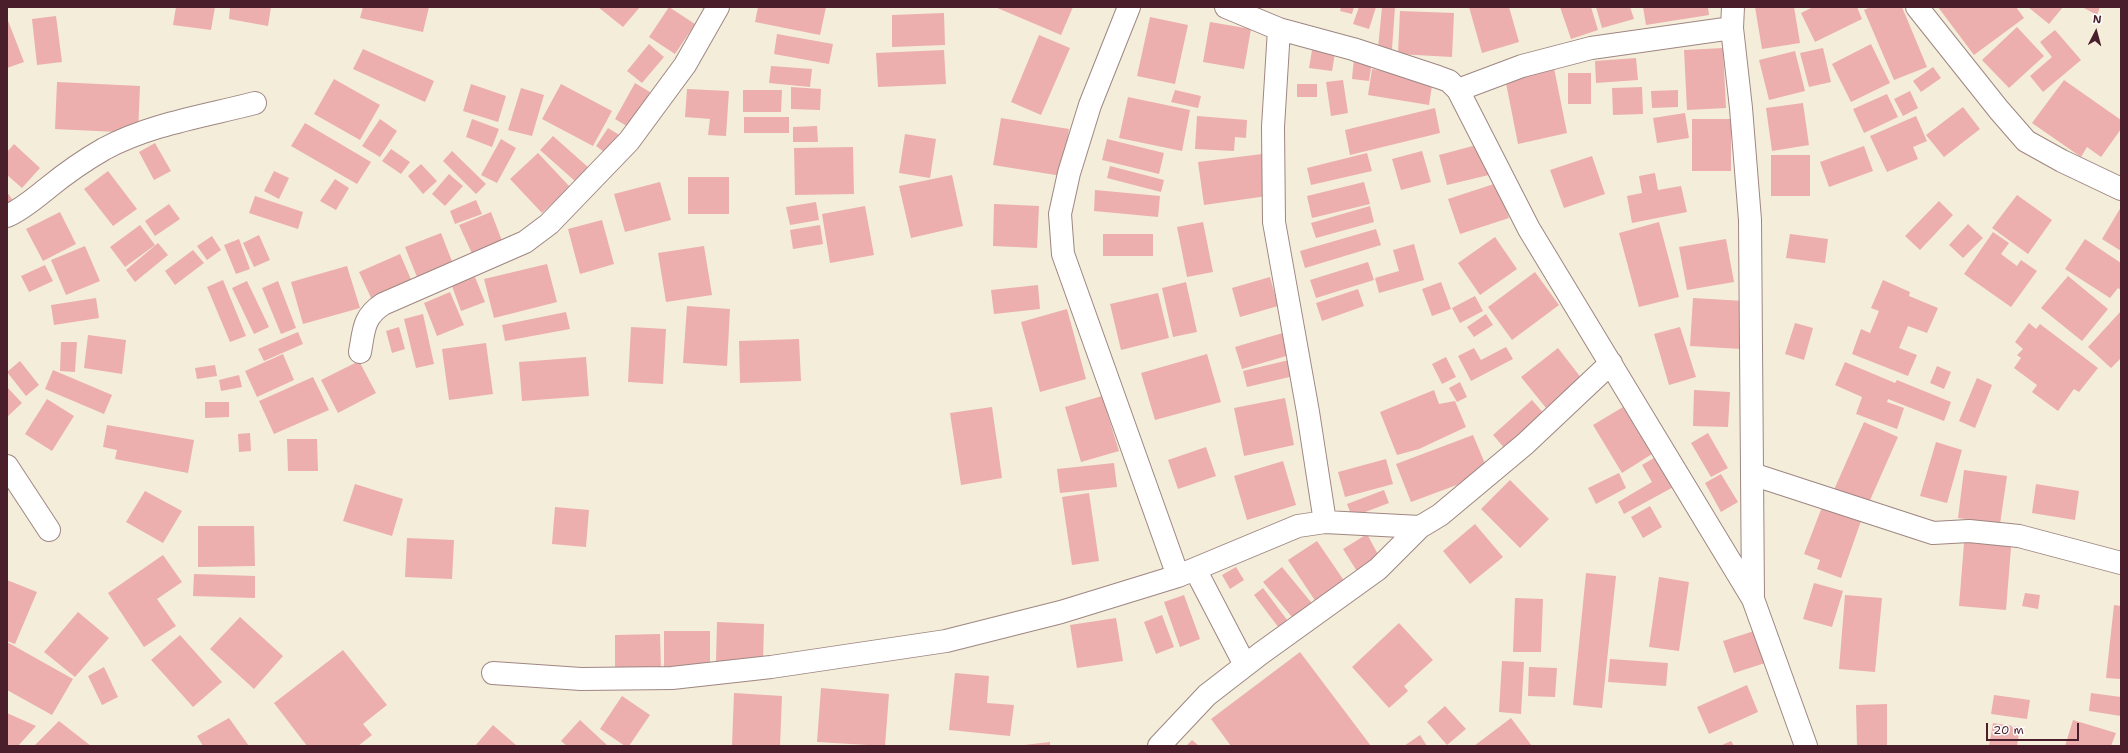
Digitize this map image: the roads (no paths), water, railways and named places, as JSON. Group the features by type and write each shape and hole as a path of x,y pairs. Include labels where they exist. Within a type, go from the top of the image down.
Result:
{"street":[{"path":"360,352 366,321 373,311 383,304 525,242 549,224 629,141 685,65 718,7"},
{"path":"1129,7 1090,105 1068,173 1060,214 1063,254 1186,572 1245,665"},
{"path":"1226,7 1279,29 1353,49 1438,77 1449,81 1458,90 1529,229 1753,600 1806,746"},
{"path":"1917,7 1999,110 2026,141 2062,161 2121,189"},
{"path":"1458,90 1522,66 1591,48 1732,17 1750,220 1753,600"},
{"path":"1279,29 1273,127 1274,222 1308,412 1325,522"},
{"path":"7,216 16,212 68,173 103,150 126,138 158,128 255,103"},
{"path":"1158,746 1207,695 1245,665 1378,569 1420,527 1440,515 1525,444 1611,363"},
{"path":"7,466 49,530"},
{"path":"1752,474 1933,533 1969,531 2019,536 2121,563"},
{"path":"493,674 581,679 672,678 771,668 946,641 1061,612 1186,572 1298,526 1325,522 1420,527"}]}
